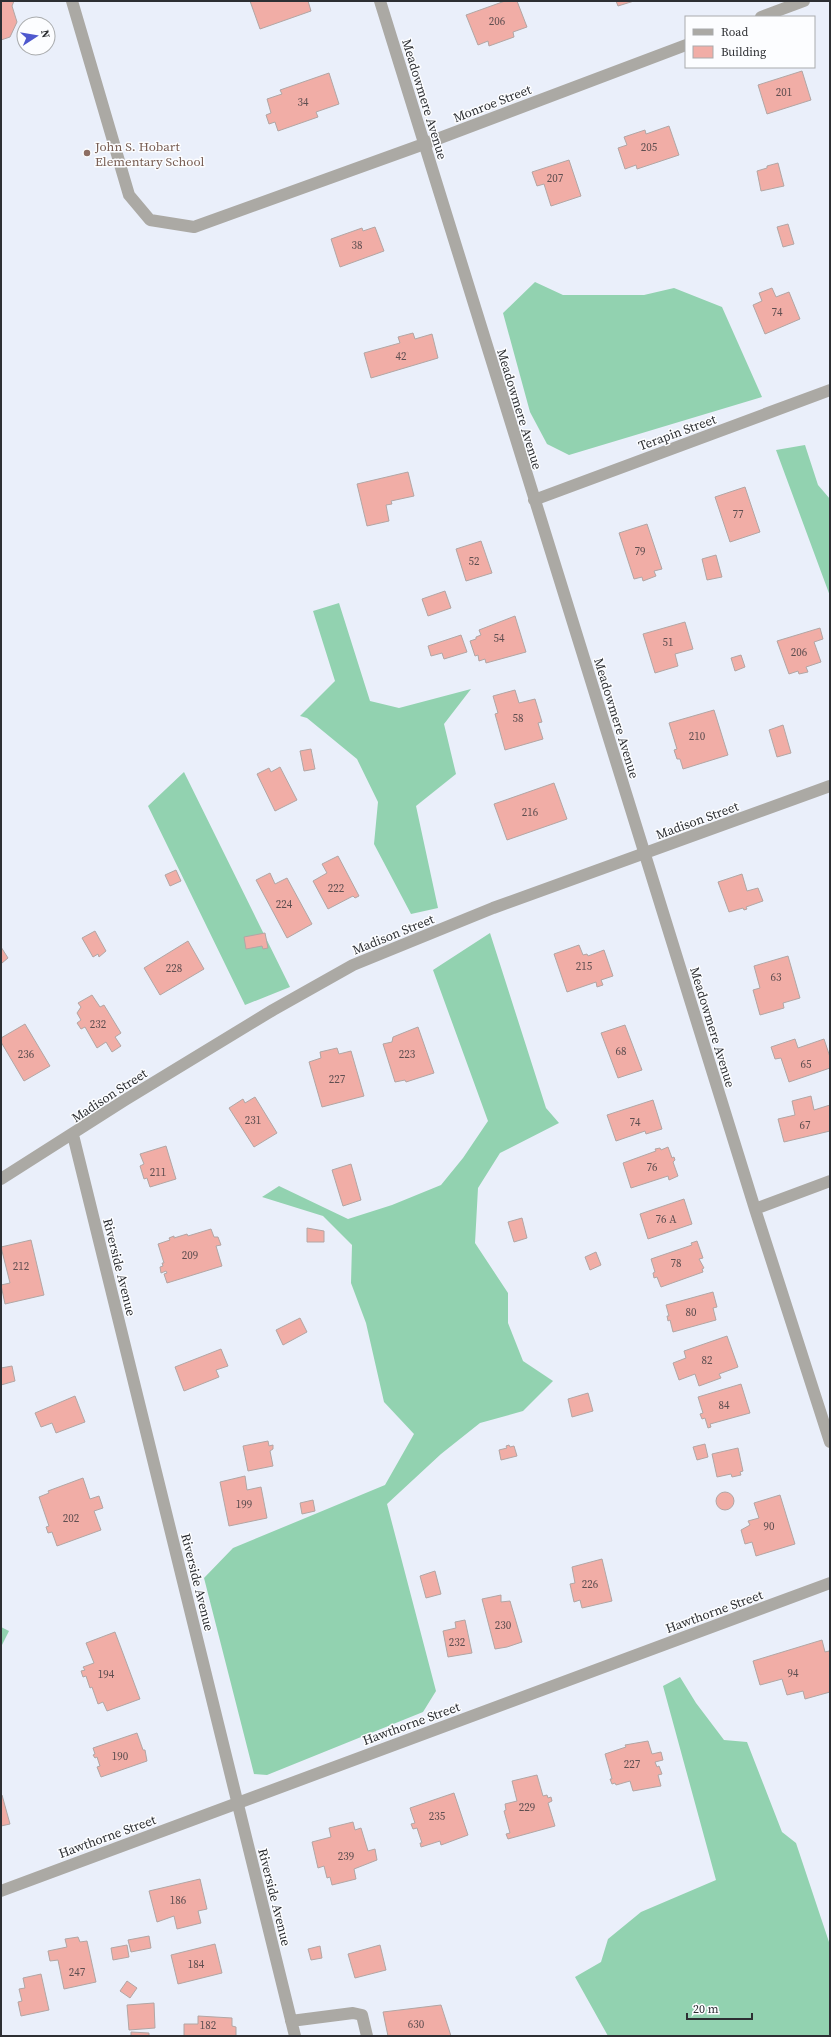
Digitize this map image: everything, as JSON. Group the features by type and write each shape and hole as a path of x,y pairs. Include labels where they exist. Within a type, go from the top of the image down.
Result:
{"street":[{"name":"Monroe Street","path":"72,1 129,195 150,220 194,227 424,144 685,45"},
{"name":"Meadowmere Avenue","path":"380,1 755,1209 830,1442"},
{"path":"764,16 804,1"},
{"name":"Terapin Street","path":"534,500 830,390"},
{"name":"Madison Street","path":"1,1179 73,1135 125,1100 273,1010 353,965 493,908 830,786"},
{"name":"Riverside Avenue","path":"73,1135 295,2036"},
{"path":"755,1209 830,1181"},
{"name":"Hawthorne Street","path":"1,1890 830,1583"},
{"path":"291,2021 353,2013 362,2016 366,2036"}],"green space":[{"path":"535,282 563,295 644,295 674,288 722,307 762,397 569,455 547,444 530,412 503,313"},
{"path":"805,445 818,485 830,499 830,596 776,450"},
{"path":"339,603 370,701 399,708 471,689 444,724 456,774 416,806 438,908 411,914 374,844 378,802 357,759 307,718 300,716 335,681 313,611"},
{"path":"184,772 290,987 245,1005 148,806"},
{"path":"490,933 546,1108 559,1123 500,1153 478,1188 475,1243 508,1293 508,1323 523,1361 553,1381 523,1411 480,1423 441,1454 387,1504 436,1691 423,1712 267,1775 254,1774 204,1578 233,1548 385,1485 414,1434 384,1402 366,1323 351,1283 352,1245 323,1216 262,1197 279,1186 348,1219 392,1205 441,1185 463,1158 488,1121 433,970"},
{"path":"1,1627 9,1631 1,1647"},
{"path":"680,1677 696,1703 724,1740 747,1742 782,1832 796,1843 830,1945 830,2036 608,2036 575,1977 601,1962 608,1939 641,1912 716,1880 663,1686"}],"building":[{"path":"1,1 14,1 12,6 16,24 10,37 1,40"},
{"path":"250,1 308,1 311,11 260,29"},
{"path":"505,1 517,1 527,27 513,32 514,37 489,46 488,41 478,45 466,15"},
{"path":"616,1 634,1 618,6"},
{"path":"802,71 811,100 767,114 758,85"},
{"path":"329,73 339,104 316,112 318,117 278,131 275,122 269,124 266,115 271,113 267,99 282,94 280,90"},
{"path":"669,126 679,155 637,169 636,165 625,169 618,148 627,145 624,137 645,130 646,134"},
{"path":"569,160 581,196 551,206 544,184 537,186 532,172"},
{"path":"778,163 784,186 761,191 757,171"},
{"path":"788,224 794,244 783,247 777,227"},
{"path":"375,227 384,251 340,267 331,239 362,228 363,231"},
{"path":"772,288 776,297 789,292 800,319 765,334 753,305 762,301 759,293"},
{"path":"413,333 415,339 432,334 438,358 371,378 364,353 400,343 398,337"},
{"path":"408,472 414,496 391,501 392,504 386,505 389,521 367,526 357,484"},
{"path":"745,487 760,532 730,542 715,497"},
{"path":"647,524 662,569 654,571 656,576 643,581 642,577 634,579 619,533"},
{"path":"481,541 492,573 466,581 456,549"},
{"path":"716,555 722,577 707,580 702,559"},
{"path":"445,591 451,608 428,616 422,599"},
{"path":"515,616 526,652 486,663 485,659 479,661 478,655 475,656 470,641 481,635 479,630"},
{"path":"685,622 693,649 675,654 678,666 655,673 643,634"},
{"path":"820,628 823,639 814,642 821,662 806,667 808,672 799,674 798,671 789,674 777,641"},
{"path":"461,635 467,652 444,659 442,653 431,656 428,646"},
{"path":"741,655 745,667 735,671 731,658"},
{"path":"515,690 519,703 535,699 542,722 538,723 543,739 505,750 495,714 498,713 493,696"},
{"path":"714,710 728,755 683,769 680,759 677,759 674,750 677,749 669,723"},
{"path":"783,725 791,753 777,757 769,730"},
{"path":"311,749 315,769 304,771 300,751"},
{"path":"280,767 297,800 275,811 257,774 269,768 271,772"},
{"path":"554,783 567,819 507,840 494,804"},
{"path":"338,856 359,896 355,898 353,896 328,909 313,881 327,873 322,864"},
{"path":"176,870 181,881 170,886 165,875"},
{"path":"270,873 275,884 287,878 312,924 287,938 256,880"},
{"path":"742,874 747,891 758,888 763,901 746,907 747,909 744,910 743,908 729,912 718,882"},
{"path":"95,931 106,951 99,957 98,954 93,957 82,938"},
{"path":"265,933 268,948 263,949 262,946 246,949 244,937"},
{"path":"188,941 204,969 160,995 144,968"},
{"path":"579,945 583,955 587,954 588,956 604,950 613,976 601,980 603,985 597,987 596,982 567,992 554,954"},
{"path":"1,947 8,958 2,963 1,962"},
{"path":"788,956 800,998 783,1003 784,1008 760,1015 753,990 760,988 754,966"},
{"path":"92,995 100,1007 104,1005 121,1033 115,1037 121,1046 112,1052 106,1042 97,1048 85,1027 81,1029 77,1023 81,1020 77,1013 81,1007 78,1003"},
{"path":"25,1024 50,1066 24,1081 1,1042 1,1038"},
{"path":"625,1025 642,1070 618,1078 601,1033"},
{"path":"418,1027 434,1073 406,1082 405,1080 395,1082 383,1044 392,1042 393,1037"},
{"path":"795,1039 798,1048 824,1039 830,1057 830,1068 789,1082 781,1058 775,1059 771,1047"},
{"path":"337,1048 339,1054 351,1051 364,1096 322,1107 309,1062 321,1058 320,1052"},
{"path":"811,1096 814,1110 830,1105 830,1131 784,1142 778,1119 795,1115 792,1101"},
{"path":"255,1097 277,1133 254,1147 229,1108 243,1099 245,1103"},
{"path":"653,1100 662,1129 646,1134 645,1131 616,1141 607,1115"},
{"path":"166,1146 176,1179 150,1187 147,1178 144,1179 140,1166 144,1164 140,1154"},
{"path":"668,1147 672,1158 674,1157 675,1160 673,1162 678,1176 669,1180 668,1176 631,1188 623,1163 656,1151 655,1149 660,1148 661,1150"},
{"path":"351,1164 361,1200 343,1206 332,1170"},
{"path":"684,1199 692,1224 648,1239 640,1214"},
{"path":"522,1218 527,1238 514,1242 508,1222"},
{"path":"307,1228 324,1231 324,1242 307,1242"},
{"path":"211,1229 214,1237 218,1237 221,1245 216,1246 222,1266 167,1283 164,1274 167,1273 166,1271 161,1273 160,1267 163,1266 162,1263 164,1263 158,1244 170,1240 169,1238 174,1236 174,1238 187,1234 188,1236"},
{"path":"31,1240 44,1295 5,1304 1,1285 10,1283 1,1247"},
{"path":"697,1241 703,1258 699,1259 704,1268 702,1269 703,1272 661,1287 657,1277 654,1278 653,1273 655,1272 651,1259 692,1245 691,1243"},
{"path":"596,1252 601,1265 590,1270 585,1257"},
{"path":"713,1292 717,1307 713,1308 716,1320 673,1332 670,1320 668,1321 667,1316 669,1316 666,1305"},
{"path":"300,1318 307,1332 283,1345 276,1330"},
{"path":"727,1336 738,1367 719,1374 721,1378 699,1386 695,1374 679,1380 673,1363 686,1358 684,1351"},
{"path":"221,1349 228,1366 216,1370 219,1377 184,1391 175,1367"},
{"path":"12,1366 15,1381 1,1385 1,1368"},
{"path":"741,1384 750,1413 710,1424 711,1427 708,1428 705,1418 702,1419 700,1414 703,1413 698,1397"},
{"path":"588,1393 593,1411 572,1417 568,1399"},
{"path":"75,1396 85,1422 56,1433 52,1423 41,1427 35,1413"},
{"path":"268,1441 269,1446 273,1445 273,1449 270,1451 273,1466 248,1471 243,1446"},
{"path":"705,1444 708,1457 697,1460 693,1447"},
{"path":"509,1445 510,1447 514,1446 517,1456 501,1460 499,1450 507,1448 506,1446"},
{"path":"738,1448 743,1471 740,1472 741,1475 732,1477 731,1474 717,1477 712,1454"},
{"path":"245,1476 247,1490 261,1487 267,1518 229,1526 220,1482"},
{"path":"83,1478 90,1499 99,1496 103,1508 94,1511 101,1530 57,1546 52,1532 48,1533 46,1527 49,1526 39,1497 49,1493 48,1491"},
{"path":"725,1492 731,1495 734,1501 731,1507 725,1510 719,1507 716,1501 719,1495"},
{"path":"780,1495 795,1544 756,1556 752,1542 745,1544 741,1530 750,1525 748,1521 759,1518 754,1503"},
{"path":"313,1500 315,1511 302,1514 300,1503"},
{"path":"602,1559 612,1601 582,1608 580,1600 574,1602 570,1584 575,1583 572,1567"},
{"path":"435,1571 441,1594 426,1598 420,1576"},
{"path":"501,1595 501,1602 510,1601 522,1642 495,1649 482,1599"},
{"path":"465,1620 472,1653 448,1657 443,1631 456,1628 455,1622"},
{"path":"115,1632 140,1699 107,1711 103,1702 98,1704 92,1687 90,1688 86,1676 83,1677 81,1671 85,1670 83,1667 94,1663 86,1643"},
{"path":"822,1640 825,1652 829,1651 830,1654 830,1692 805,1699 803,1691 787,1695 782,1679 760,1685 753,1661"},
{"path":"137,1733 143,1750 145,1750 147,1761 101,1777 97,1767 100,1766 97,1757 95,1758 93,1755 95,1754 93,1748"},
{"path":"648,1741 652,1754 661,1752 663,1760 655,1762 657,1767 659,1766 662,1774 658,1775 661,1786 633,1791 630,1781 616,1785 615,1783 612,1784 605,1754 626,1747 625,1745"},
{"path":"537,1775 543,1796 547,1795 548,1798 551,1797 552,1801 548,1803 555,1826 508,1839 506,1834 510,1833 504,1811 506,1810 505,1804 517,1801 512,1781"},
{"path":"454,1793 468,1835 441,1845 440,1841 421,1847 420,1843 422,1843 417,1828 413,1829 411,1824 415,1823 410,1808"},
{"path":"2,1795 10,1824 1,1826 1,1796"},
{"path":"353,1822 355,1830 361,1828 368,1851 375,1849 377,1860 354,1869 356,1879 332,1885 330,1877 327,1878 324,1866 318,1868 312,1842 331,1837 329,1828"},
{"path":"200,1879 207,1909 198,1911 201,1923 177,1929 174,1916 157,1922 149,1891"},
{"path":"149,1936 151,1948 131,1952 128,1940"},
{"path":"78,1937 80,1942 87,1941 96,1982 64,1989 58,1960 50,1961 48,1951 67,1947 65,1939"},
{"path":"215,1944 222,1973 178,1984 171,1955"},
{"path":"127,1945 129,1957 113,1960 111,1948"},
{"path":"380,1945 386,1970 355,1978 348,1954"},
{"path":"320,1946 322,1958 311,1960 308,1949"},
{"path":"41,1974 49,2010 21,2016 18,2002 22,2001 19,1989 25,1988 23,1978"},
{"path":"127,1981 137,1988 130,1998 120,1991"},
{"path":"154,2003 155,2028 129,2030 127,2005"},
{"path":"441,2005 451,2036 388,2036 383,2012"},
{"path":"198,2016 232,2018 232,2026 236,2027 236,2036 184,2036 184,2024 198,2024"},
{"path":"131,2032 149,2033 149,2036 131,2036"}],"place":[{"name":"John S. Hobart Elementary School","path":"87,153"}]}
